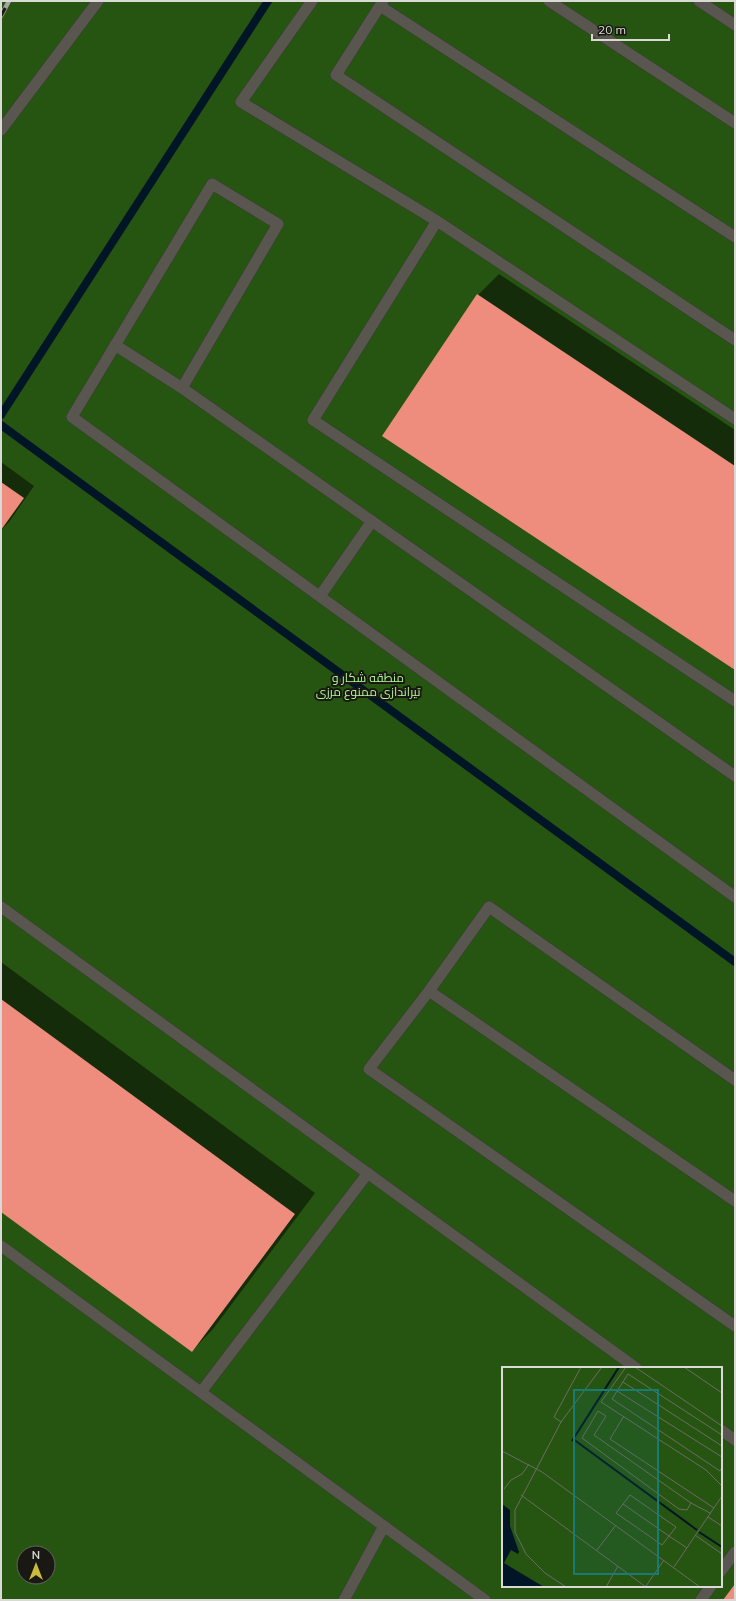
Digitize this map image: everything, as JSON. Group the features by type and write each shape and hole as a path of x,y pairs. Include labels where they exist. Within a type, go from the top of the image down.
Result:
{"lane":[{"path":"1,130 98,1"},
{"path":"312,1 241,102 437,221 735,419"},
{"path":"549,1 735,123"},
{"path":"699,1 735,25"},
{"path":"735,236 381,4 336,75 735,340"},
{"path":"182,388 278,224 212,184 72,417 735,897"},
{"path":"437,221 313,420 735,701"},
{"path":"115,345 182,388 735,776"},
{"path":"320,596 372,521"},
{"path":"1,907 635,1367"},
{"path":"735,1080 489,907 429,991 369,1069 735,1326"},
{"path":"429,991 735,1201"},
{"path":"201,1392 368,1173"},
{"path":"1,1246 485,1600"},
{"path":"722,1431 735,1440"},
{"path":"344,1600 384,1526"},
{"path":"722,1570 735,1552"},
{"path":"700,1600 709,1587"}],"green space":[{"name":"منطقه شکار و تیراندازی ممنوع مرزی","path":"1,1 735,1 735,1600 1,1600"}],"building":[{"path":"477,294 735,466 735,670 382,436"},
{"path":"1,482 24,498 1,530"},
{"path":"1,999 295,1214 192,1352 1,1212"},
{"path":"735,1584 735,1600 723,1600"}],"waterway":[{"path":"1,415 268,1"},
{"path":"1,425 735,962"}],"railway":[{"path":"1,16 9,1"}]}
